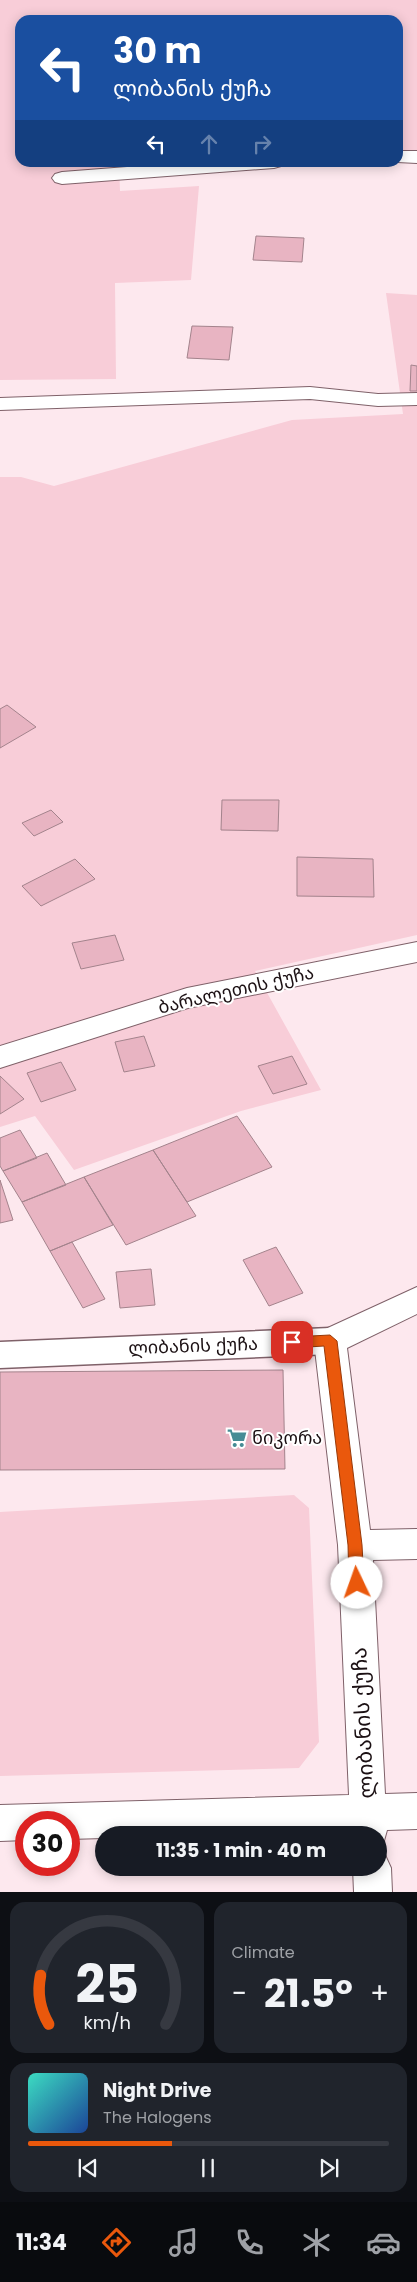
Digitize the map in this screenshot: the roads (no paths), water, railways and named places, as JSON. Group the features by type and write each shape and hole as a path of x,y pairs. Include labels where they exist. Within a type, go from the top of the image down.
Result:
{"street":[{"path":"403,157 417,157"},
{"path":"62,178 208,167"},
{"path":"0,404 310,393 378,400 417,399"},
{"name":"ბარალეთის ქუჩა","path":"0,1057 187,998 417,952"},
{"path":"330,1341 417,1300"},
{"name":"ლიბანის ქუჩა","path":"330,1341 355,1545 368,1823"},
{"path":"355,1545 417,1544"},
{"name":"ლიბანის ქუჩა","path":"0,1823 368,1823 417,1811"},
{"path":"373,1876 374,1892"}],"lane":[{"name":"ლიბანის ქუჩა","path":"0,1354 330,1341"}],"place":[{"name":"ნიკორა","path":"237,1438"}]}
